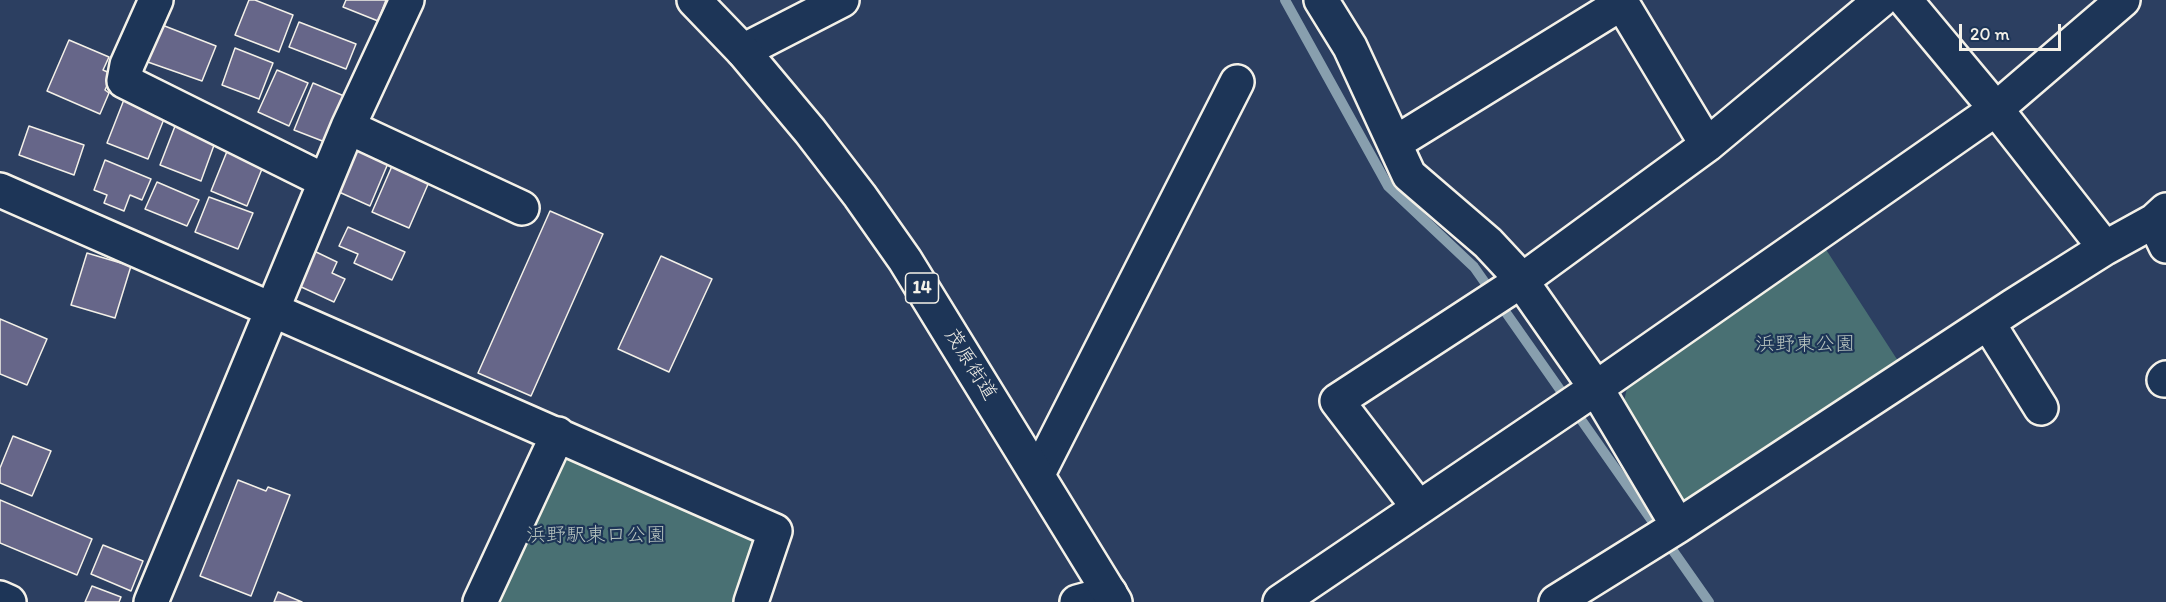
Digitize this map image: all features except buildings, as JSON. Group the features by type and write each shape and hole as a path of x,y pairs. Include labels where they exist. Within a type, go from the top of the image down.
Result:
{"street":[{"path":"156,0 127,65 124,81 325,181"},
{"path":"151,602 325,181 406,0"},
{"name":"茂原街道","path":"694,0 743,51 810,131 885,233 1038,474 1108,599"},
{"path":"1419,508 1337,401 1521,281 1707,145 1881,0"},
{"path":"1905,0 1996,108 2105,248"},
{"path":"1280,602 1596,388 1996,108 2123,0"},
{"path":"1395,143 1621,1 1707,145"},
{"path":"743,51 832,2"},
{"path":"1334,4 1350,46 1410,175 1488,243 1521,281 1596,388 1678,526"},
{"path":"1038,474 1237,82"},
{"path":"348,127 522,208"},
{"path":"0,189 776,531 751,602"},
{"path":"1556,602 1678,526 2105,248 2162,226"},
{"path":"1988,323 2042,408"},
{"path":"480,602 558,434"},
{"path":"0,598 9,602"},
{"path":"1077,602 1108,599"}],"green space":[{"name":"浜野東公園","path":"1825,248 1900,364 1679,504 1620,419 1627,388"},
{"name":"浜野駅東口公園","path":"564,449 762,537 735,602 493,602"}],"waterway":[{"path":"1285,0 1388,186 1474,267 1709,602"}]}
